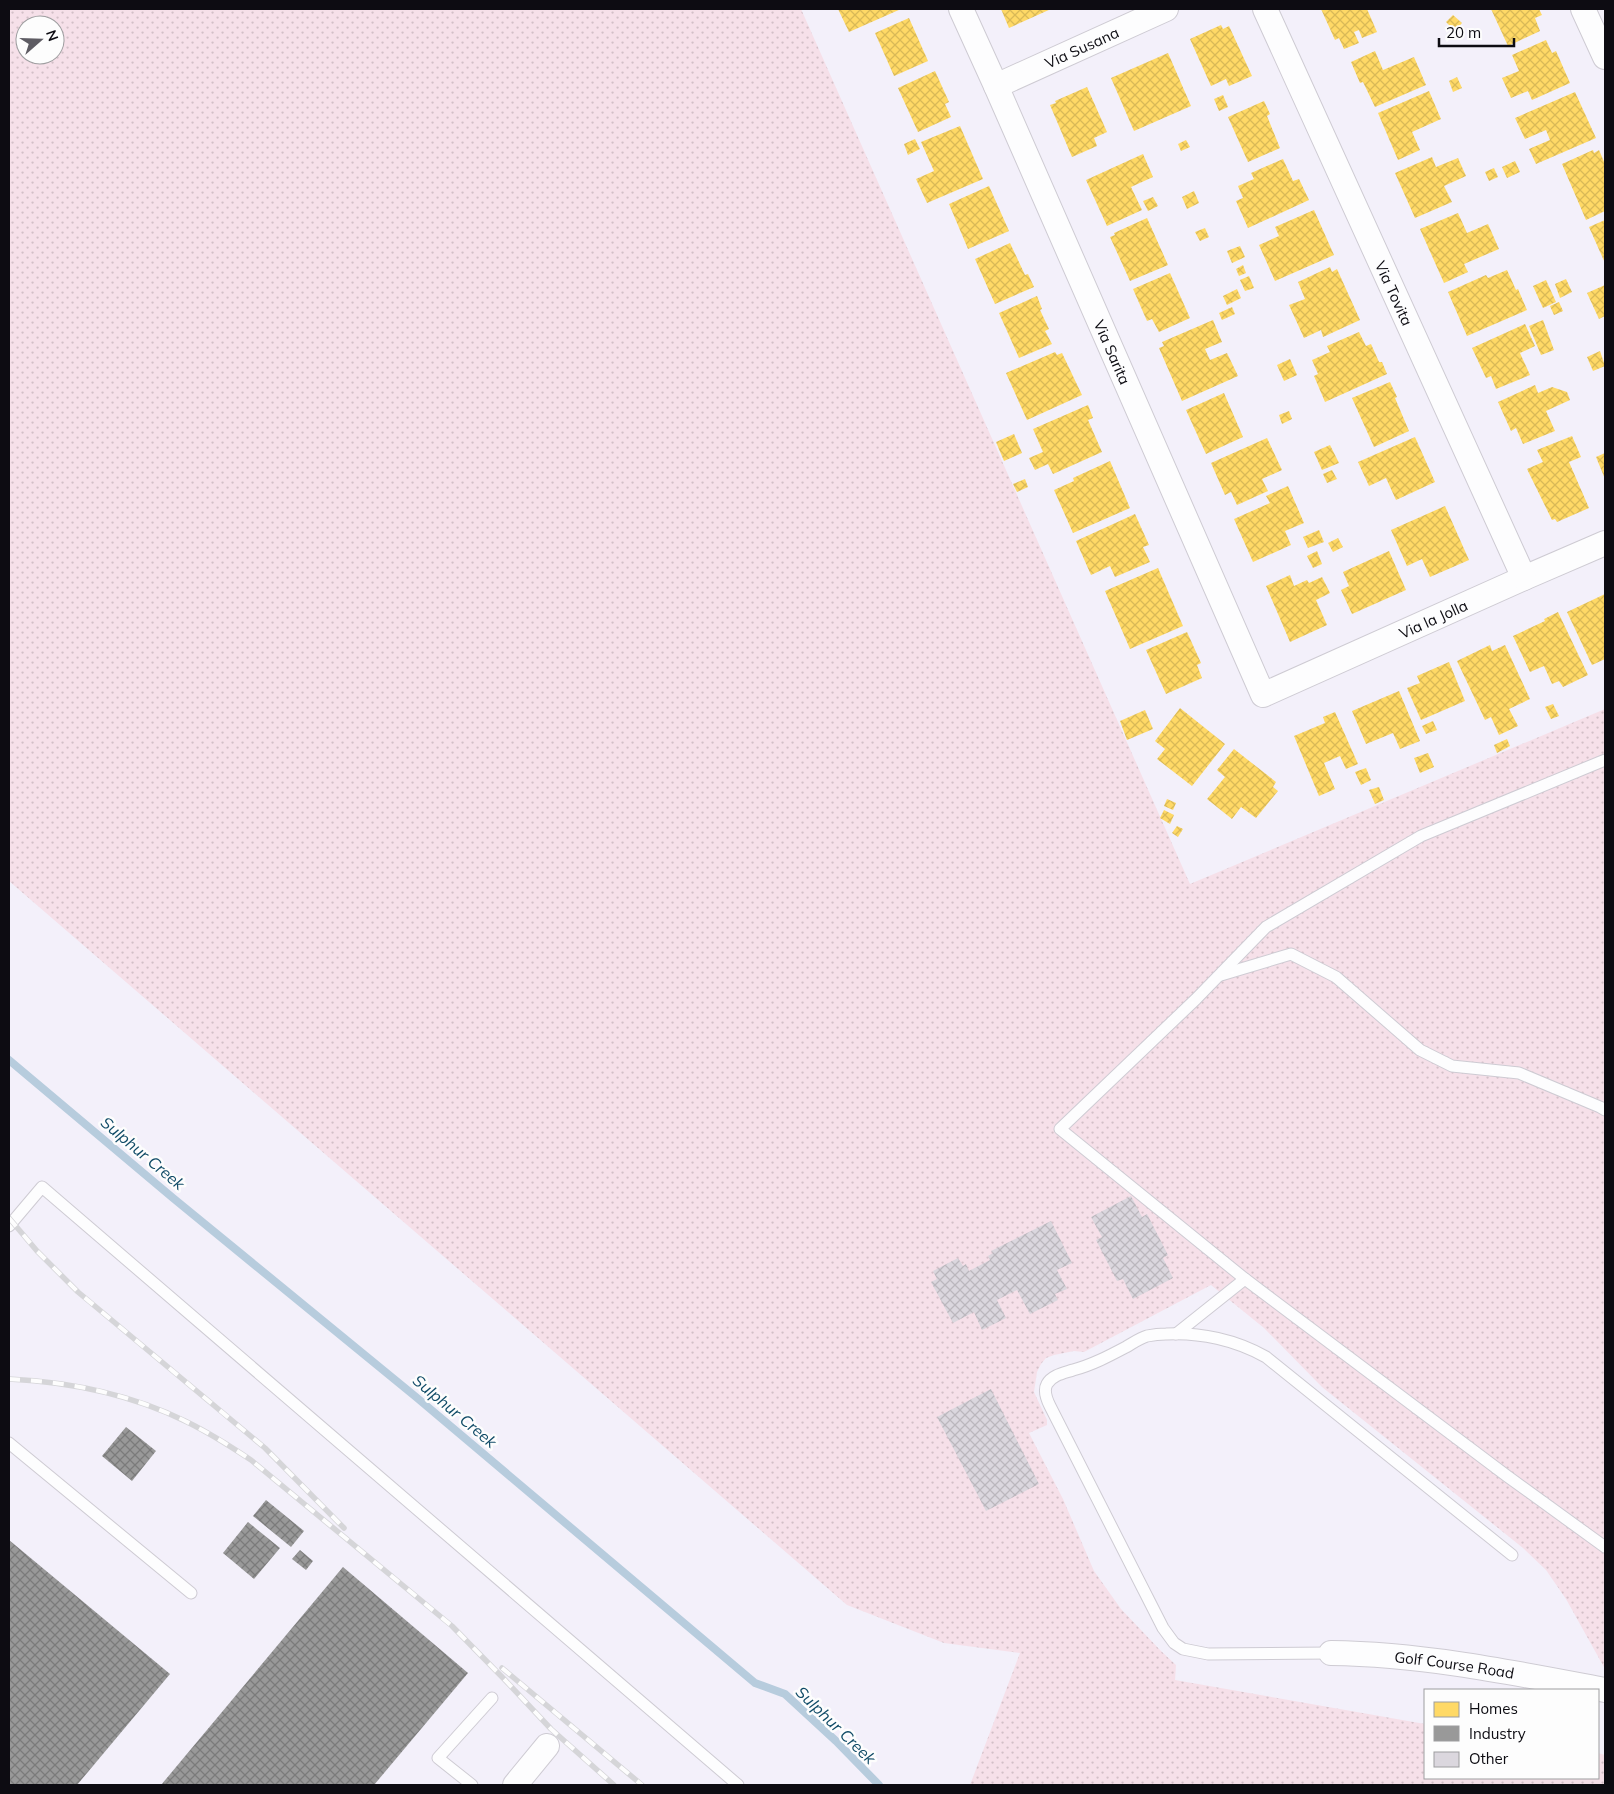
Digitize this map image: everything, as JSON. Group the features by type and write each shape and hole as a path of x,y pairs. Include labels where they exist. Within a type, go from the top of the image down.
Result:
{"street":[{"name":"Via Sarita","path":"960,9 996,86 1263,695"},
{"name":"Via Susana","path":"996,86 1166,9"},
{"name":"Via Tovita","path":"1266,9 1524,578"},
{"path":"1584,9 1605,57"},
{"name":"Via la Jolla","path":"1263,695 1605,543"},
{"name":"Golf Course Road","path":"1331,1653 1379,1655 1469,1666 1605,1690"},
{"path":"515,1785 547,1746"}],"lane":[{"path":"1605,760 1421,836 1266,927 1060,1129 1245,1279 1605,1547"},
{"path":"1219,975 1291,954 1336,977 1420,1050 1452,1066 1519,1073 1605,1110"},
{"path":"9,1226 42,1187 738,1785"},
{"path":"1176,1334 1245,1279"},
{"path":"1331,1653 1208,1654 1183,1649 1174,1643 1163,1628 1050,1406 1046,1396 1046,1386 1059,1374 1084,1367 1146,1336 1176,1334 1210,1337 1234,1342 1266,1357 1512,1555"},
{"path":"9,1443 191,1593"},
{"path":"472,1785 438,1758 492,1698"}],"shaded area":[{"path":"9,9 801,9 1190,884 1605,709 1605,1669 1566,1599 1546,1570 1523,1548 1322,1387 1264,1328 1211,1285 1084,1352 1074,1351 1046,1358 1037,1372 1034,1392 1047,1420 1047,1425 1029,1433 1063,1499 1094,1571 1121,1609 1176,1665 1175,1680 1424,1724 1424,1779 1599,1779 1599,1753 1605,1755 1605,1785 970,1785 1020,1653 944,1643 847,1605 9,881"}],"building: Homes":[{"path":"838,9 901,9 849,32"},
{"path":"1001,9 1051,9 1009,28"},
{"path":"1321,9 1367,9 1377,32 1362,38 1359,30 1354,32 1359,43 1344,49 1339,38 1335,40"},
{"path":"1491,9 1539,9 1542,15 1535,18 1540,31 1508,46"},
{"path":"1453,15 1462,23 1455,31 1446,22"},
{"path":"909,18 928,61 894,76 875,33"},
{"path":"1221,25 1223,29 1229,26 1252,76 1229,86 1226,79 1211,86 1190,39"},
{"path":"1546,40 1552,53 1556,51 1570,83 1532,100 1528,91 1511,98 1502,78 1519,71 1512,55"},
{"path":"1375,51 1383,70 1414,57 1426,85 1375,107 1363,82 1360,83 1351,62"},
{"path":"1168,53 1191,106 1134,131 1111,78"},
{"path":"935,71 949,102 945,104 951,117 918,132 898,88"},
{"path":"1457,77 1462,88 1453,92 1449,81"},
{"path":"1087,87 1107,132 1094,138 1097,146 1072,157 1050,105"},
{"path":"1429,91 1441,119 1412,132 1420,150 1398,160 1378,113"},
{"path":"1575,92 1596,138 1536,164 1529,149 1550,140 1546,130 1525,139 1515,118"},
{"path":"1223,95 1228,107 1219,111 1214,99"},
{"path":"1264,101 1270,114 1267,116 1280,148 1248,162 1228,117"},
{"path":"960,126 983,179 927,203 916,179 934,171 921,142"},
{"path":"915,139 920,149 908,155 904,144"},
{"path":"1186,140 1190,147 1181,151 1178,144"},
{"path":"1593,150 1594,153 1599,150 1605,164 1605,211 1586,220 1562,164"},
{"path":"1143,154 1153,177 1131,187 1142,210 1107,226 1086,180"},
{"path":"1432,157 1436,167 1458,158 1466,176 1444,186 1452,202 1415,218 1395,173"},
{"path":"1283,159 1293,181 1299,179 1309,200 1248,228 1236,201 1243,198 1238,186 1254,179 1251,173"},
{"path":"1515,161 1520,172 1507,178 1502,167"},
{"path":"1494,168 1498,177 1489,181 1485,172"},
{"path":"989,186 1009,231 968,249 949,204"},
{"path":"1194,191 1199,203 1187,209 1182,197"},
{"path":"1153,197 1158,206 1148,211 1143,201"},
{"path":"1314,210 1334,255 1275,281 1259,245 1279,236 1275,227"},
{"path":"1458,213 1467,233 1488,224 1499,249 1464,264 1468,272 1444,283 1420,229"},
{"path":"1147,218 1168,265 1130,281 1110,237 1115,235 1114,233"},
{"path":"1605,220 1605,263 1589,227"},
{"path":"1205,228 1209,237 1200,241 1195,232"},
{"path":"1010,243 1025,275 1028,274 1034,287 995,304 975,259"},
{"path":"1240,246 1245,257 1232,263 1227,251"},
{"path":"1243,265 1246,273 1239,276 1236,269"},
{"path":"1330,267 1332,272 1337,269 1360,320 1323,337 1321,330 1304,338 1289,305 1305,299 1298,282"},
{"path":"1507,270 1527,310 1467,336 1448,292 1486,275 1488,278"},
{"path":"1170,273 1190,318 1159,332 1152,319 1147,321 1133,289"},
{"path":"1249,276 1254,288 1245,291 1240,280"},
{"path":"1566,279 1572,292 1560,298 1555,284"},
{"path":"1546,280 1556,302 1543,308 1533,286"},
{"path":"1605,285 1605,316 1599,319 1587,293"},
{"path":"1237,289 1241,298 1227,305 1223,296"},
{"path":"1037,296 1042,309 1040,310 1049,329 1045,331 1052,344 1019,358 999,313"},
{"path":"1559,302 1563,311 1554,315 1550,306"},
{"path":"1232,307 1235,314 1222,320 1219,313"},
{"path":"1213,320 1222,342 1205,349 1210,360 1227,353 1238,376 1182,401 1159,348 1164,346 1162,342"},
{"path":"1543,320 1554,350 1541,355 1529,326"},
{"path":"1525,324 1535,346 1520,353 1530,375 1496,389 1491,376 1486,378 1472,348"},
{"path":"1359,332 1366,346 1371,344 1387,374 1325,402 1314,376 1318,374 1312,360 1330,352 1327,346"},
{"path":"1600,351 1605,366 1593,371 1587,357"},
{"path":"1055,352 1057,355 1062,353 1082,395 1027,420 1006,373"},
{"path":"1290,359 1297,375 1284,381 1277,365"},
{"path":"1390,382 1409,431 1374,447 1352,398"},
{"path":"1535,385 1538,393 1552,387 1567,392 1570,400 1546,411 1555,431 1523,444 1516,428 1511,431 1498,402"},
{"path":"1224,393 1243,437 1206,454 1186,410"},
{"path":"1088,405 1093,418 1088,420 1102,452 1053,474 1048,464 1035,470 1029,458 1043,452 1033,429"},
{"path":"1289,411 1292,419 1282,424 1279,415"},
{"path":"1014,434 1022,453 1004,461 996,442"},
{"path":"1572,436 1581,457 1569,462 1589,508 1557,522 1555,519 1552,520 1527,469 1543,462 1537,450"},
{"path":"1415,437 1435,482 1396,500 1386,478 1369,486 1358,462"},
{"path":"1267,438 1282,470 1262,479 1268,491 1237,505 1231,492 1225,495 1211,463"},
{"path":"1330,445 1339,463 1322,470 1314,452"},
{"path":"1605,453 1605,479 1596,457"},
{"path":"1110,461 1130,508 1073,533 1054,490 1074,481 1073,478"},
{"path":"1332,470 1337,479 1327,483 1323,474"},
{"path":"1025,479 1028,487 1017,492 1013,484"},
{"path":"1288,486 1304,523 1285,531 1291,545 1253,562 1234,519 1270,503 1266,496"},
{"path":"1445,506 1469,560 1430,577 1422,559 1407,566 1391,530"},
{"path":"1135,514 1149,545 1143,547 1150,562 1115,577 1110,566 1091,575 1076,541"},
{"path":"1319,530 1324,542 1308,548 1303,537"},
{"path":"1338,538 1343,547 1333,552 1328,543"},
{"path":"1317,551 1322,564 1313,568 1307,556"},
{"path":"1389,551 1406,590 1352,614 1341,590 1349,586 1343,572"},
{"path":"1158,568 1183,626 1130,649 1105,591"},
{"path":"1290,575 1294,586 1307,580 1309,583 1322,577 1330,593 1316,600 1327,625 1290,642 1266,586"},
{"path":"1605,594 1605,659 1592,665 1567,612"},
{"path":"1558,612 1588,675 1563,687 1559,681 1552,684 1544,666 1530,672 1513,636 1545,621 1544,619"},
{"path":"1187,632 1201,663 1197,665 1202,678 1166,694 1146,650"},
{"path":"1490,645 1492,651 1505,645 1530,699 1509,709 1518,726 1499,735 1491,717 1485,720 1457,661"},
{"path":"1449,662 1465,701 1421,720 1407,688 1420,683 1417,676"},
{"path":"1399,691 1420,741 1400,749 1393,733 1366,744 1352,711"},
{"path":"1553,704 1559,716 1551,719 1545,707"},
{"path":"1180,708 1225,744 1192,786 1157,759 1165,749 1155,741"},
{"path":"1145,710 1153,729 1127,740 1120,721"},
{"path":"1335,712 1358,764 1346,769 1340,756 1324,763 1335,789 1319,796 1294,736 1325,723 1323,717"},
{"path":"1433,721 1437,730 1426,734 1422,726"},
{"path":"1507,739 1510,746 1497,753 1494,745"},
{"path":"1234,749 1276,782 1273,787 1278,791 1256,818 1241,807 1232,819 1207,799 1225,777 1217,770"},
{"path":"1428,753 1434,767 1420,773 1414,758"},
{"path":"1366,768 1371,780 1361,785 1355,772"},
{"path":"1379,787 1384,800 1375,804 1369,790"},
{"path":"1167,799 1176,803 1173,810 1164,806"},
{"path":"1164,810 1174,815 1170,824 1160,818"},
{"path":"1177,826 1183,829 1178,837 1172,833"}],"building: Industry":[{"path":"126,1427 156,1451 132,1481 102,1456"},
{"path":"266,1500 304,1531 291,1547 253,1516"},
{"path":"248,1522 280,1548 254,1579 223,1553"},
{"path":"9,1540 170,1674 77,1785 9,1785"},
{"path":"300,1550 313,1561 306,1570 292,1559"},
{"path":"343,1567 468,1673 374,1785 161,1785"}],"building: Other":[{"path":"1131,1196 1142,1217 1147,1214 1168,1255 1163,1258 1173,1278 1133,1299 1123,1279 1117,1281 1096,1240 1102,1237 1091,1217"},
{"path":"1051,1221 1072,1263 1057,1270 1067,1289 1055,1294 1058,1300 1030,1314 1017,1290 997,1300 1006,1318 982,1330 974,1312 953,1323 931,1282 937,1279 933,1271 958,1258 963,1266 966,1264 969,1271 990,1260 988,1256 993,1253 991,1251"},
{"path":"991,1389 1039,1484 986,1511 937,1417"}],"waterway":[{"name":"Sulphur Creek","path":"9,1060 173,1198 416,1397 755,1683 785,1694 836,1741 879,1785"}],"railway":[{"path":"9,1218 37,1251 78,1292 265,1448 344,1528"},
{"path":"9,1379 77,1386 143,1403 194,1425 251,1460 452,1626 551,1729 614,1785"},
{"path":"502,1668 642,1785"}]}
